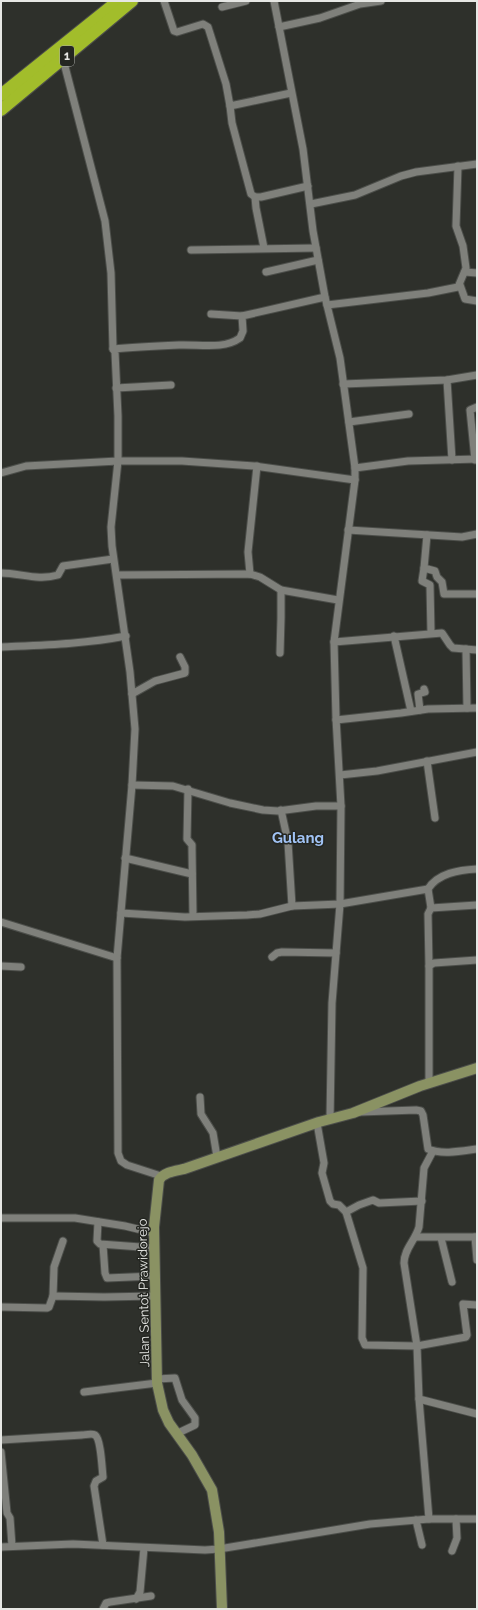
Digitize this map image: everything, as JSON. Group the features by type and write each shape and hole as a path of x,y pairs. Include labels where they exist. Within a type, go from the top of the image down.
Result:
{"highway":[{"name":"1","path":"1,95 118,1"},
{"name":"1","path":"1,110 132,1"}],"main road":[{"path":"161,1176 317,1123 353,1113 429,1083 477,1068"},
{"name":"Jalan Sentot Prawidorejo","path":"161,1176 158,1180 154,1248 159,1380 163,1410 192,1455 212,1490 219,1532 222,1609"}],"street":[{"path":"164,1 174,31 177,32 204,24 208,27 226,84 232,124 251,194 255,197 264,248"},
{"path":"222,7 246,1"},
{"path":"274,1 303,150 318,260 325,297 340,358 355,468 355,480 338,600 334,642 336,720 341,806 340,904 332,1003 330,1119"},
{"path":"279,27 320,18 360,4 381,1"},
{"path":"63,59 106,221 111,273 113,348 115,352 119,423 118,461 111,527 113,559 117,575 126,636 135,730 132,785 117,958 118,1153 120,1161 161,1176"},
{"path":"230,106 291,93"},
{"path":"311,204 355,195 400,176 416,172 477,164"},
{"path":"327,305 428,293 456,288 460,285 465,272 466,258 456,226 458,166"},
{"path":"255,197 261,197 308,186"},
{"path":"191,250 316,248"},
{"path":"266,272 318,260"},
{"path":"465,272 477,273"},
{"path":"460,285 465,299 477,301"},
{"path":"211,314 242,316 325,297"},
{"path":"113,348 180,344 225,344 240,338 243,331 242,316"},
{"path":"343,384 447,380 477,375"},
{"path":"447,380 452,460"},
{"path":"116,388 171,385"},
{"path":"355,468 408,461 476,460 470,410 477,407"},
{"path":"349,422 408,414"},
{"path":"1,473 26,466 118,461 182,461 257,466 355,480"},
{"path":"250,574 248,552 257,466"},
{"path":"348,530 462,537 477,534"},
{"path":"427,535 422,581 430,584 431,633"},
{"path":"1,573 51,578 58,575 63,566 113,559"},
{"path":"424,568 435,571 437,577 442,582 444,594 477,594"},
{"path":"117,575 250,574 260,577 281,590 338,600"},
{"path":"280,653 281,590"},
{"path":"334,642 442,633 450,645 454,648 477,650"},
{"path":"1,647 85,642 126,636"},
{"path":"394,636 411,711"},
{"path":"466,649 467,708"},
{"path":"132,694 155,681 185,673 185,667 180,657"},
{"path":"420,710 418,694 425,692 424,689"},
{"path":"336,720 420,710 477,708"},
{"path":"340,775 377,771 477,752"},
{"path":"427,761 435,818"},
{"path":"132,785 164,785 188,789 263,810 281,810 316,806 341,806"},
{"path":"188,789 187,839 192,845 193,916"},
{"path":"281,810 288,842 292,906"},
{"path":"125,858 192,874"},
{"path":"429,1083 428,914 431,908 428,889 432,883 446,874 477,869"},
{"path":"120,913 166,916 260,914 292,906 340,904 428,889"},
{"path":"431,908 477,905"},
{"path":"1,922 117,958"},
{"path":"272,956 282,952 336,953"},
{"path":"429,966 434,963 477,960"},
{"path":"1,966 21,967"},
{"path":"200,1097 201,1114 213,1133 217,1157"},
{"path":"353,1113 421,1111 425,1121 428,1149 433,1151 477,1149"},
{"path":"317,1123 324,1163 322,1173 330,1201 339,1205 346,1212 363,1268 363,1342 368,1346 417,1346 466,1337 463,1304 477,1305"},
{"path":"430,1519 419,1399 417,1346 404,1255 408,1246 416,1237 419,1228 424,1168 433,1151"},
{"path":"346,1212 359,1205 374,1200 379,1203 422,1201"},
{"path":"1,1218 75,1218 154,1233"},
{"path":"98,1222 97,1241 100,1244 154,1248"},
{"path":"416,1237 476,1237 477,1260"},
{"path":"441,1238 452,1282"},
{"path":"1,1307 49,1307 53,1296 54,1268 63,1241"},
{"path":"103,1245 105,1273 108,1278 155,1276"},
{"path":"53,1296 155,1296"},
{"path":"84,1392 173,1377 176,1380 182,1400 196,1421 195,1425 178,1434"},
{"path":"419,1399 477,1414"},
{"path":"1,1440 94,1434 96,1436 99,1445 103,1477 96,1481 94,1486 103,1545"},
{"path":"1,1452 7,1513 10,1518 12,1546"},
{"path":"1,1547 72,1544 184,1550 219,1549 370,1524 430,1519 477,1519"},
{"path":"452,1550 452,1547 458,1538 456,1519"},
{"path":"416,1520 422,1545"},
{"path":"136,1599 140,1592 144,1548"},
{"path":"103,1609 106,1603 151,1596"}],"district":[{"name":"Gulang","path":"298,838"}]}
